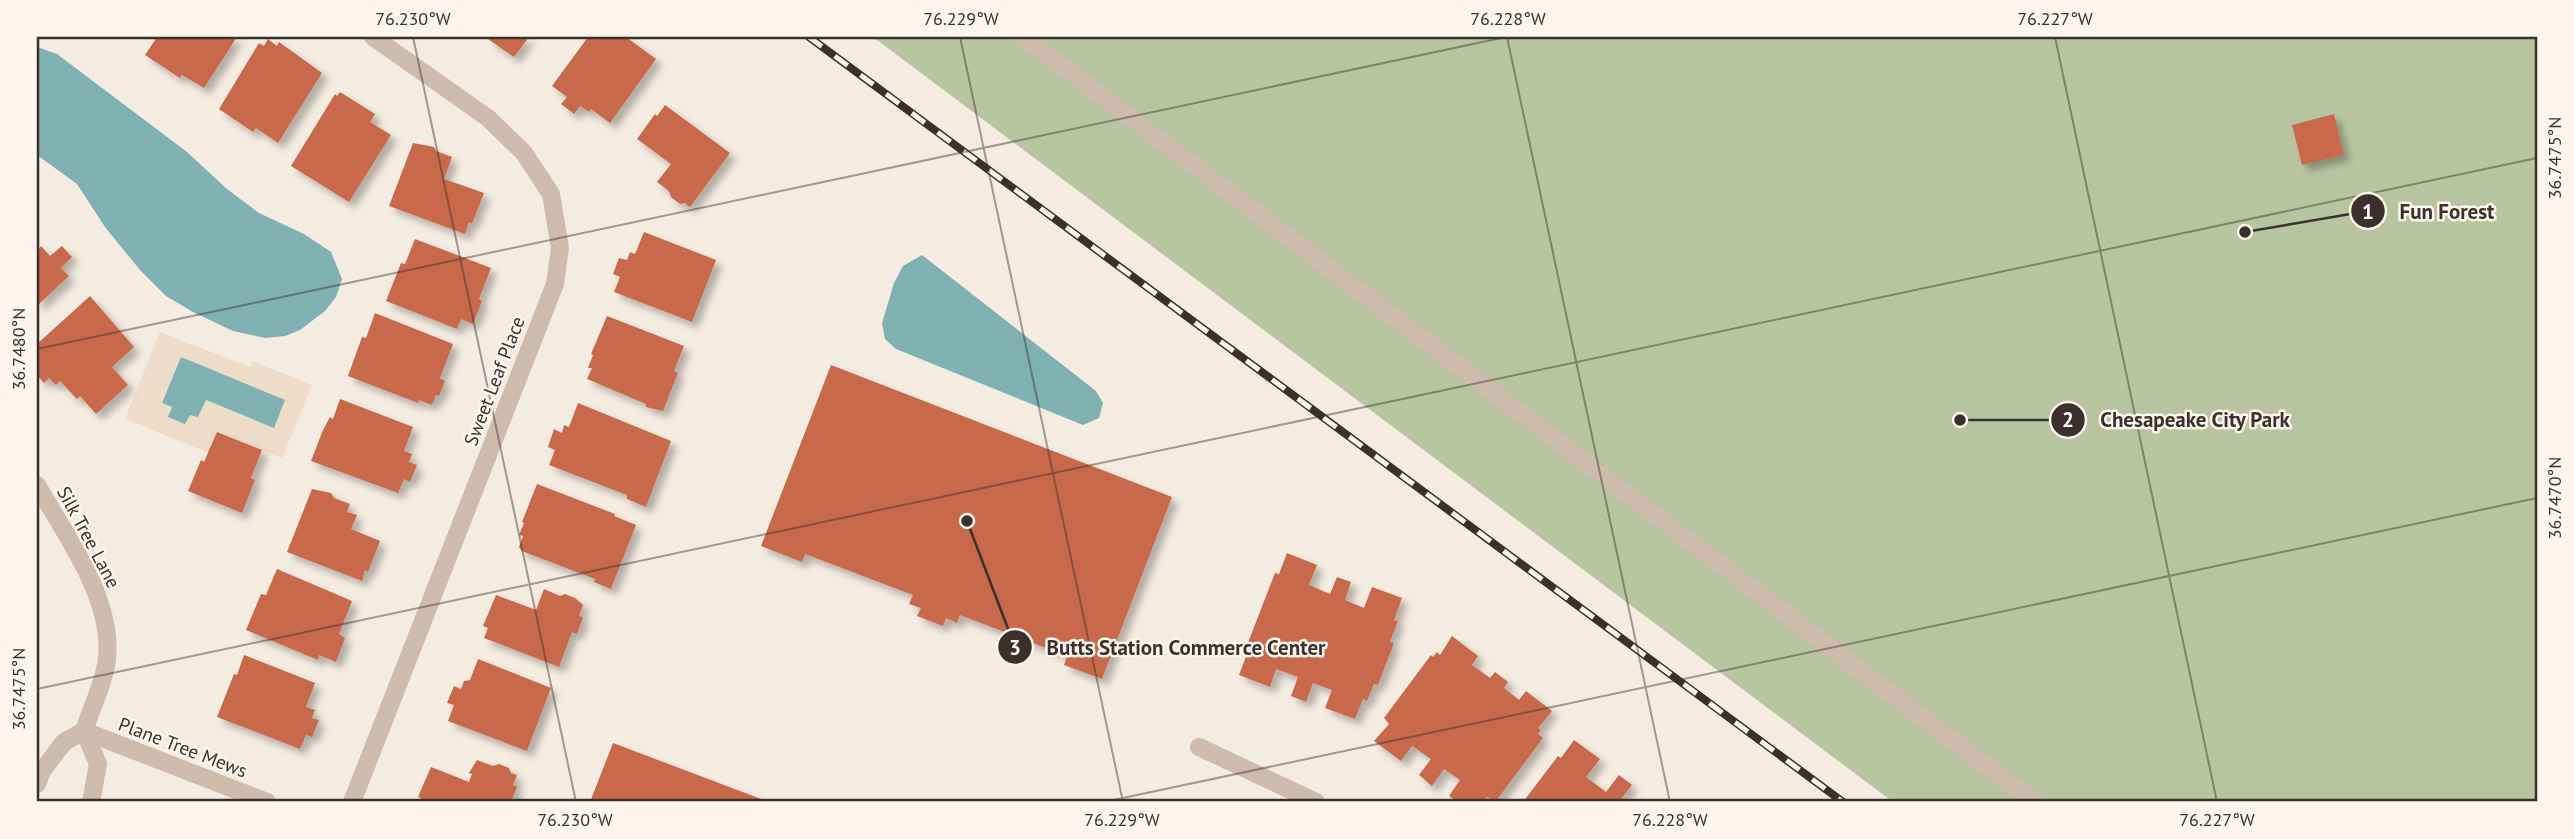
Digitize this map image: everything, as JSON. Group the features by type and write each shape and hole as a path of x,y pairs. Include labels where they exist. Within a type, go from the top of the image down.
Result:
{"street":[{"name":"Sweet Leaf Place","path":"352,802 555,284 560,248 551,194 524,153 488,118 373,37"},
{"path":"1024,37 2034,802"},
{"name":"Silk Tree Lane","path":"37,485 99,595 107,626 107,661 84,731"},
{"path":"37,784 42,771 64,742 84,731 98,764 91,802"},
{"name":"Plane Tree Mews","path":"84,731 267,802"},
{"path":"1199,747 1316,802"}],"green space":[{"path":"873,37 2537,37 2537,802 1893,802"}],"shaded area":[{"path":"160,332 250,367 253,361 312,385 282,458 217,432 209,453 125,419","holes":["181,357 274,428 206,400 190,414 186,424 172,407 162,402"]}],"water":[{"path":"37,47 57,54 187,152 227,189 259,213 304,234 331,252 342,279 336,297 325,311 300,330 285,336 265,338 233,331 166,296 140,270 105,227 77,184 37,155"},
{"path":"922,255 1096,391 1103,403 1099,418 1083,425 896,349 885,339 882,323 894,283 903,266"},
{"path":"181,357 285,400 274,428 206,400 198,417 190,415 185,424 168,417 172,407 162,403"}],"building":[{"path":"157,37 237,37 204,88 182,75 180,78 145,55"},
{"path":"485,37 529,37 514,57"},
{"path":"588,37 626,37 656,59 610,123 591,109 589,112 580,106 574,114 561,104 567,97 552,86"},
{"path":"268,39 277,46 279,42 322,73 278,143 256,128 253,132 219,109 259,43 264,46"},
{"path":"340,92 375,114 370,122 391,135 349,202 291,166 335,94 337,96"},
{"path":"665,105 730,153 690,207 685,203 680,204 657,182 671,164 637,139"},
{"path":"2334,114 2344,155 2302,165 2292,125"},
{"path":"413,143 434,147 436,151 452,157 444,179 484,193 472,224 469,222 465,234 389,206"},
{"path":"644,232 716,260 692,322 614,292 620,277 613,274 619,258 627,260 630,252 635,254"},
{"path":"415,239 491,268 473,324 461,319 457,329 386,301 401,263 405,264"},
{"path":"41,246 50,256 62,246 72,257 61,268 69,276 37,306 37,247 39,249"},
{"path":"90,296 134,347 112,367 128,385 96,414 80,396 77,399 60,381 56,385 49,378 44,383 37,375 37,344"},
{"path":"375,313 453,344 440,378 445,381 432,405 419,400 418,403 348,376 362,337 366,338"},
{"path":"607,316 684,346 674,371 678,373 663,411 646,407 646,404 587,379 592,368 588,368 593,355 591,354"},
{"path":"831,365 1172,497 1102,679 1064,665 1067,656 960,615 957,623 946,618 943,626 917,616 921,608 909,604 913,595 805,554 802,562 761,546"},
{"path":"340,399 413,427 404,451 412,454 409,462 417,465 410,482 404,479 398,493 311,461 323,430 330,417 333,419"},
{"path":"578,403 671,441 646,507 627,499 627,495 549,465 555,450 548,447 554,429 562,433 564,425 569,427"},
{"path":"217,432 262,450 251,478 255,480 242,513 188,491"},
{"path":"537,484 615,514 614,516 636,525 611,589 594,582 595,579 522,551 519,547 523,536 519,535 524,523 522,522"},
{"path":"312,489 331,493 334,498 350,504 347,512 357,515 351,529 380,541 362,581 287,552"},
{"path":"1287,553 1317,565 1309,585 1330,594 1337,577 1351,582 1345,600 1364,608 1372,587 1402,598 1394,620 1398,621 1390,642 1394,643 1378,685 1374,684 1367,701 1363,699 1355,719 1325,708 1332,690 1313,683 1306,702 1291,696 1298,677 1276,669 1270,687 1239,675 1247,654 1244,653 1275,573 1279,574"},
{"path":"277,569 352,601 339,634 345,638 336,662 319,655 318,660 246,630 261,594 266,595"},
{"path":"544,589 560,596 565,594 575,598 583,605 579,616 583,617 577,634 572,632 559,667 484,638 488,628 483,626 496,595 536,610"},
{"path":"1452,636 1478,656 1472,665 1490,678 1495,672 1508,682 1504,688 1519,700 1526,691 1552,711 1538,728 1541,730 1538,734 1543,738 1496,801 1487,797 1483,802 1458,802 1449,796 1460,780 1444,769 1432,786 1419,775 1431,759 1412,746 1401,761 1374,741 1389,724 1384,718 1431,655 1433,657 1437,652 1440,655"},
{"path":"244,655 315,683 306,707 315,710 312,718 319,720 312,737 306,735 300,749 217,717"},
{"path":"478,659 551,688 527,751 448,721 454,705 447,703 454,686 461,689 464,681 470,680"},
{"path":"1574,740 1600,759 1586,777 1606,792 1619,775 1632,785 1619,802 1523,802 1558,756 1561,758"},
{"path":"613,743 769,802 590,802"},
{"path":"477,760 493,766 499,764 517,775 513,785 517,787 511,802 419,802 421,798 418,797 431,767 469,782 472,774 469,773"}],"railway":[{"path":"809,37 1843,802"}],"place":[{"name":"Fun Forest","path":"2245,232"},
{"name":"Chesapeake City Park","path":"1960,420"},
{"name":"Butts Station Commerce Center","path":"967,521"}]}
